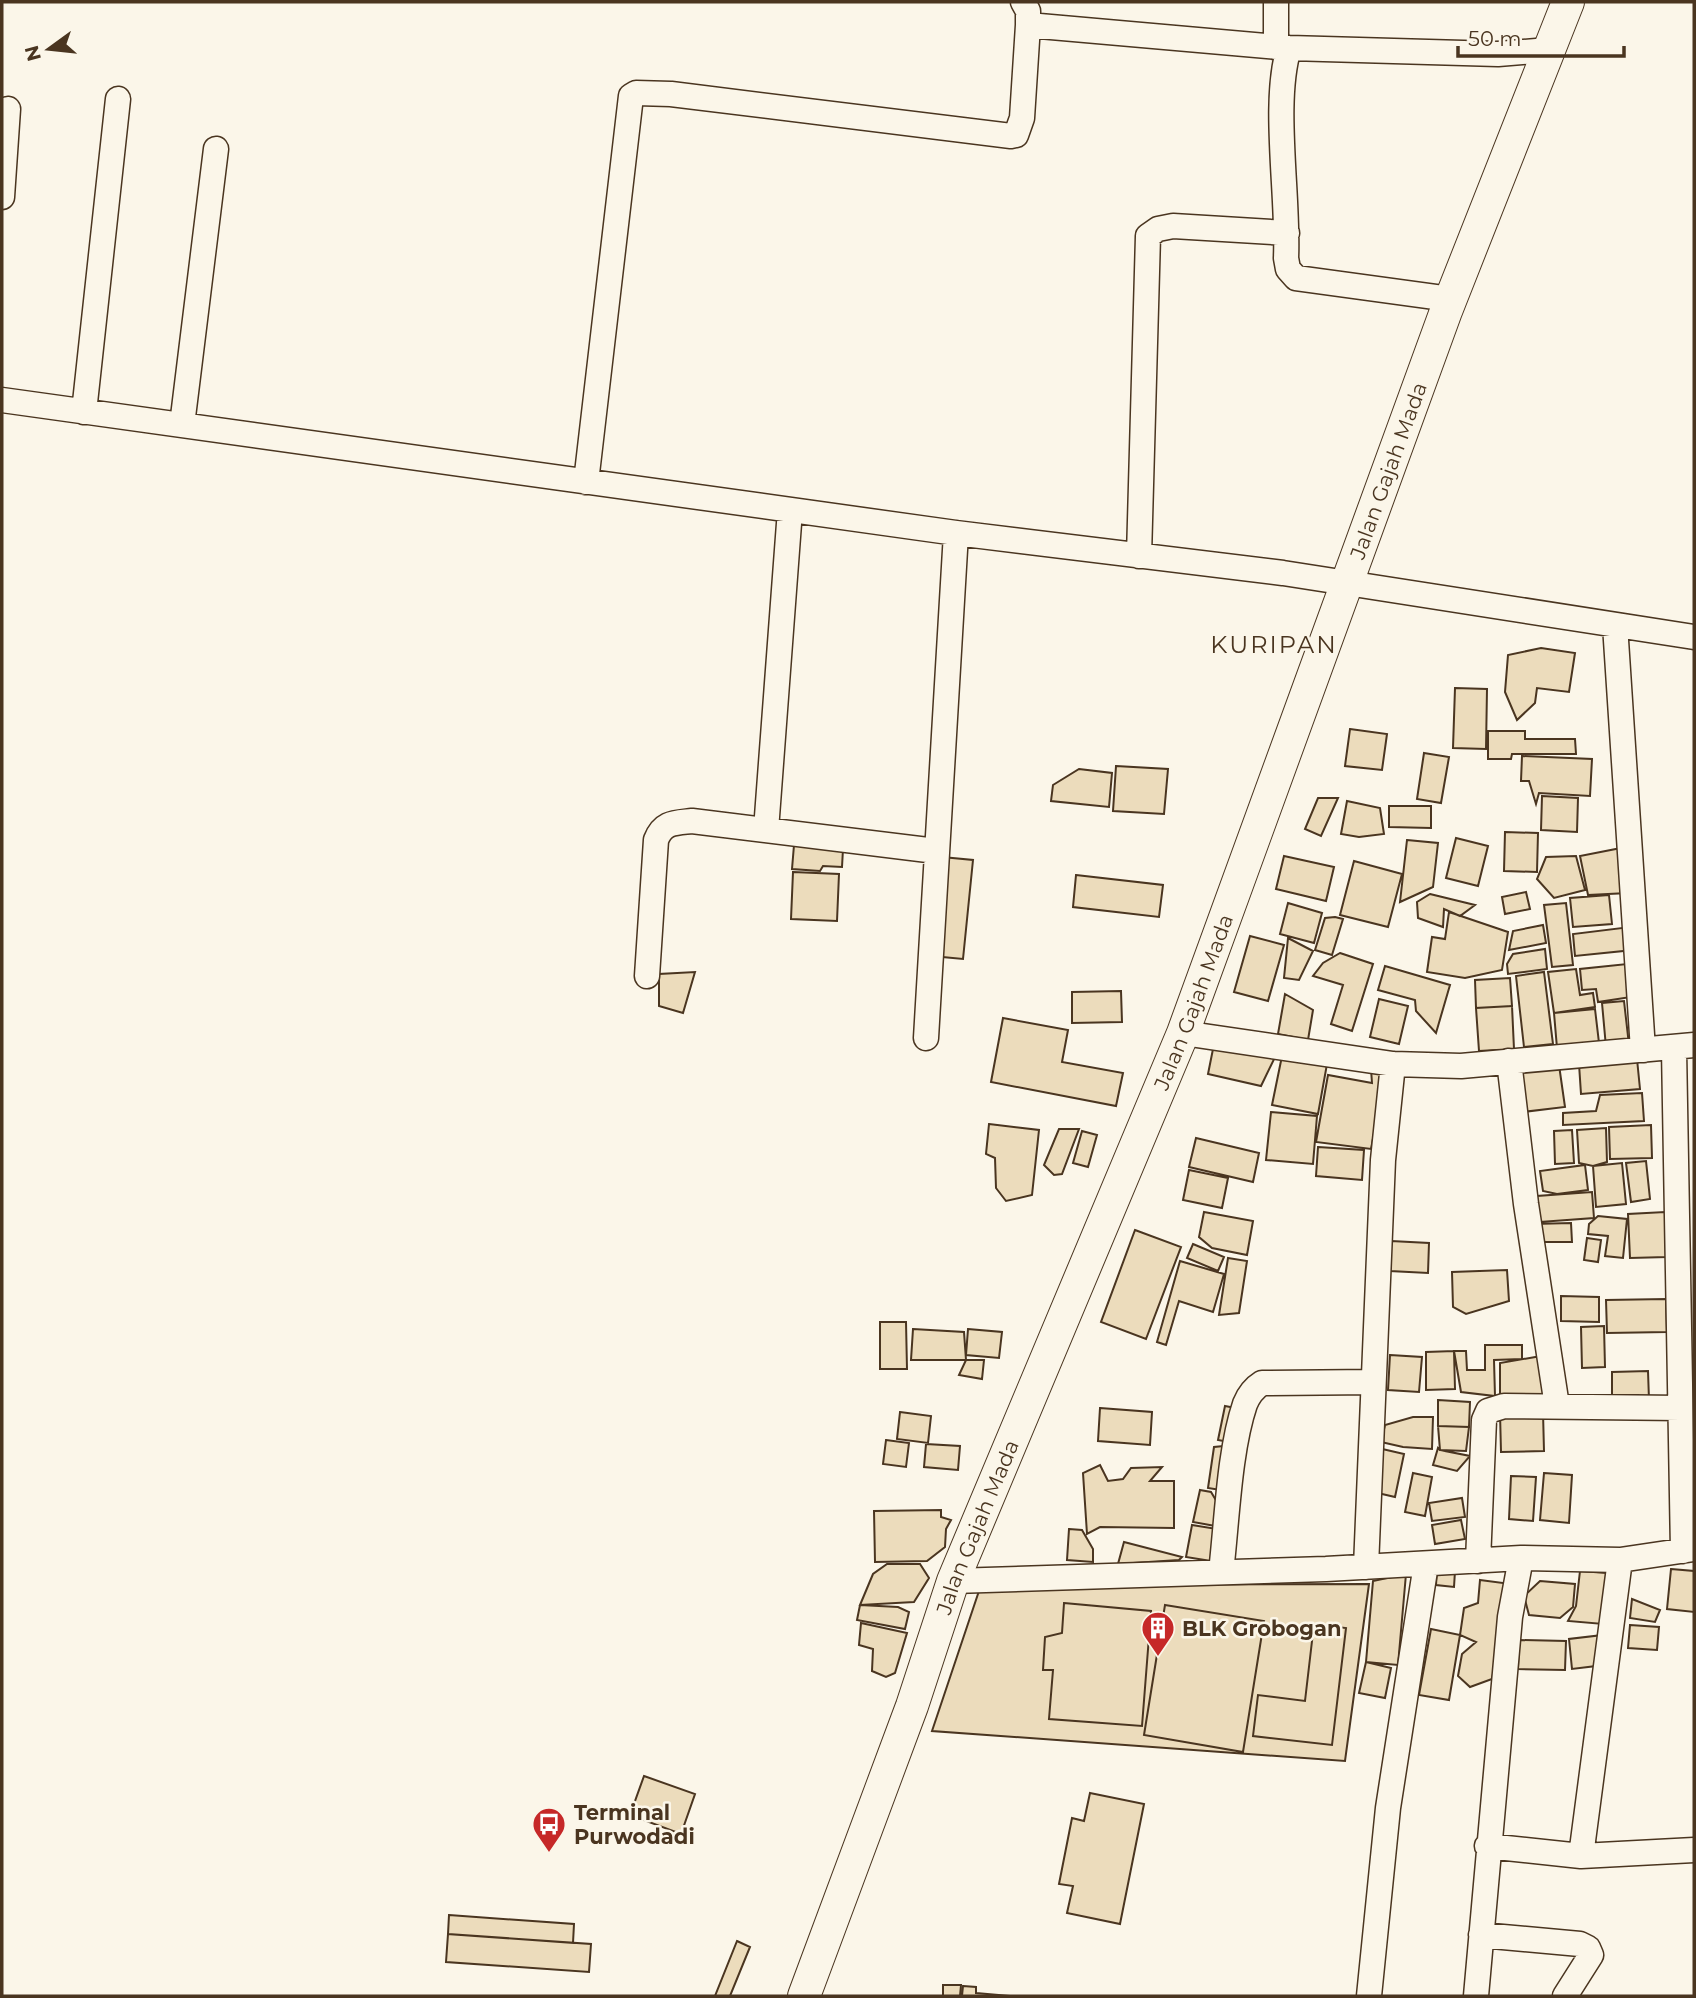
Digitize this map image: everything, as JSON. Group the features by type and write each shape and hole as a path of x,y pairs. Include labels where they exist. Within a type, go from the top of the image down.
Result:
{"main road":[{"name":"Jalan Gajah Mada","path":"804,1996 912,1706 953,1581 1183,1034 1450,299 1568,2"}],"street":[{"path":"1276,2 1284,66 1288,269 1297,278 1450,299"},
{"path":"586,482 631,96 636,93 671,94 1016,135 1022,118 1026,13 1283,48 1498,54 1548,50"},
{"path":"84,412 118,99"},
{"path":"2,197 8,109"},
{"path":"182,425 216,149"},
{"path":"1139,556 1148,236 1158,229 1173,226 1287,233"},
{"path":"2,400 956,533 1346,582 1694,637"},
{"path":"766,830 790,510"},
{"path":"926,1038 956,533"},
{"path":"1615,625 1643,1050"},
{"path":"647,975 656,840 660,830 667,824 692,821 936,851"},
{"path":"953,1581 1366,1567 1521,1558 1620,1560 1688,1550 1680,1408 1686,1228 1684,1047 1461,1066 1393,1064 1183,1034"},
{"path":"1509,1061 1526,1204 1557,1406"},
{"path":"1366,1567 1383,1160 1393,1064"},
{"path":"1221,1572 1237,1446 1246,1403 1253,1389 1262,1383 1373,1382"},
{"path":"1478,1561 1486,1415 1493,1408 1680,1408"},
{"path":"1476,1996 1487,1846 1510,1617 1521,1558"},
{"path":"1581,1856 1620,1560"},
{"path":"1369,1996 1388,1808 1426,1564"},
{"path":"1487,1846 1581,1856 1694,1850"},
{"path":"1481,1935 1580,1944 1588,1948 1591,1955 1565,1996"}],"building":[{"path":"1541,648 1575,653 1569,692 1537,688 1535,703 1517,720 1505,692 1508,655"},
{"path":"1455,688 1487,689 1486,749 1453,748"},
{"path":"1350,729 1387,734 1382,770 1345,766"},
{"path":"1488,731 1525,731 1525,739 1575,739 1576,754 1512,754 1511,759 1488,759"},
{"path":"1424,753 1449,757 1441,803 1417,799"},
{"path":"1522,756 1592,759 1590,796 1539,793 1536,804 1529,781 1521,781"},
{"path":"1116,766 1168,769 1164,814 1113,811"},
{"path":"1079,769 1112,773 1109,807 1051,801 1053,785"},
{"path":"1542,796 1578,798 1577,832 1541,830"},
{"path":"1318,798 1338,798 1321,836 1305,829"},
{"path":"1347,801 1380,808 1384,834 1359,837 1341,834"},
{"path":"1389,806 1431,806 1431,828 1389,827"},
{"path":"1505,832 1538,833 1537,872 1504,871"},
{"path":"1456,838 1488,846 1478,886 1446,878"},
{"path":"1407,840 1438,843 1433,887 1400,902"},
{"path":"794,845 843,849 842,867 823,866 820,871 792,869"},
{"path":"1621,848 1628,893 1588,895 1580,856"},
{"path":"1284,856 1334,867 1326,901 1276,889"},
{"path":"1576,856 1585,890 1554,898 1537,879 1546,857"},
{"path":"942,857 973,860 963,959 932,956"},
{"path":"1354,861 1402,874 1388,927 1340,915"},
{"path":"793,872 839,874 837,921 791,919"},
{"path":"1076,875 1163,885 1159,917 1073,907"},
{"path":"1526,892 1530,909 1505,914 1502,897"},
{"path":"1430,894 1475,905 1460,916 1444,909 1443,927 1418,918 1417,902"},
{"path":"1609,895 1612,924 1573,927 1570,898"},
{"path":"1288,903 1322,913 1314,943 1280,934"},
{"path":"1566,903 1573,965 1552,967 1544,905"},
{"path":"1449,912 1508,932 1502,970 1465,978 1427,972 1432,937 1445,939"},
{"path":"1325,918 1343,919 1332,955 1315,950"},
{"path":"1543,925 1546,943 1509,950 1513,931"},
{"path":"1630,927 1633,950 1575,956 1573,934"},
{"path":"1250,936 1284,945 1268,1001 1234,992"},
{"path":"1288,938 1313,951 1299,980 1284,978"},
{"path":"1545,949 1547,969 1508,974 1507,964 1513,954"},
{"path":"1340,953 1373,964 1352,1031 1331,1024 1343,985 1313,976 1323,963"},
{"path":"1627,964 1631,997 1598,1002 1596,989 1582,990 1580,969"},
{"path":"1385,966 1450,985 1436,1033 1416,1011 1415,1000 1378,990"},
{"path":"1576,969 1580,995 1593,993 1595,1007 1554,1013 1548,972"},
{"path":"695,972 683,1013 659,1006 659,974"},
{"path":"1544,972 1553,1044 1524,1047 1516,976"},
{"path":"1510,978 1512,1006 1476,1008 1475,980"},
{"path":"1121,991 1122,1022 1072,1023 1072,992"},
{"path":"1285,994 1313,1010 1308,1040 1278,1034"},
{"path":"1379,999 1408,1006 1399,1044 1370,1037"},
{"path":"1624,1001 1629,1045 1606,1047 1602,1003"},
{"path":"1512,1006 1514,1049 1479,1051 1476,1008"},
{"path":"1595,1009 1599,1043 1557,1048 1554,1013"},
{"path":"1003,1018 1068,1030 1062,1062 1123,1073 1116,1106 991,1082"},
{"path":"1215,1039 1277,1053 1261,1086 1208,1074"},
{"path":"1282,1056 1327,1064 1318,1114 1272,1105"},
{"path":"1637,1059 1640,1089 1581,1094 1579,1064"},
{"path":"1559,1065 1565,1107 1523,1112 1518,1070"},
{"path":"1371,1069 1386,1072 1371,1149 1316,1142 1328,1075 1372,1083"},
{"path":"1642,1093 1644,1121 1563,1125 1563,1113 1596,1111 1600,1095"},
{"path":"1271,1112 1317,1116 1313,1164 1266,1160"},
{"path":"989,1124 1039,1130 1032,1195 1006,1201 996,1188 995,1158 986,1154"},
{"path":"1651,1125 1652,1158 1610,1159 1609,1127"},
{"path":"1606,1128 1607,1162 1593,1166 1579,1163 1577,1130"},
{"path":"1059,1129 1079,1129 1062,1174 1054,1175 1044,1165"},
{"path":"1572,1130 1574,1163 1555,1164 1554,1131"},
{"path":"1082,1131 1097,1135 1088,1167 1073,1163"},
{"path":"1196,1138 1259,1153 1253,1182 1189,1167"},
{"path":"1318,1147 1364,1150 1362,1180 1316,1176"},
{"path":"1646,1161 1650,1199 1631,1202 1626,1163"},
{"path":"1622,1163 1626,1204 1596,1207 1593,1166"},
{"path":"1585,1165 1588,1190 1557,1194 1543,1191 1540,1171"},
{"path":"1189,1170 1228,1178 1222,1208 1183,1200"},
{"path":"1592,1192 1594,1218 1540,1222 1537,1196"},
{"path":"1204,1212 1253,1221 1247,1255 1212,1248 1199,1237"},
{"path":"1665,1212 1667,1257 1630,1258 1628,1214"},
{"path":"1598,1216 1627,1219 1623,1258 1605,1256 1608,1236 1588,1234 1589,1224"},
{"path":"1571,1223 1572,1242 1534,1242 1533,1224"},
{"path":"1135,1230 1181,1247 1146,1339 1101,1322"},
{"path":"1587,1238 1601,1240 1598,1262 1584,1260"},
{"path":"1391,1241 1429,1243 1428,1273 1390,1271"},
{"path":"1193,1244 1224,1257 1218,1271 1187,1258"},
{"path":"1228,1258 1247,1261 1239,1313 1219,1315"},
{"path":"1180,1261 1224,1274 1213,1312 1179,1301 1166,1345 1157,1342"},
{"path":"1507,1270 1509,1301 1466,1314 1453,1307 1452,1272"},
{"path":"1561,1296 1599,1297 1599,1322 1561,1321"},
{"path":"1666,1299 1667,1332 1607,1333 1606,1300"},
{"path":"880,1322 906,1322 907,1369 880,1369"},
{"path":"1604,1326 1605,1367 1582,1368 1581,1327"},
{"path":"913,1329 964,1332 966,1360 911,1360"},
{"path":"968,1329 1002,1332 999,1358 966,1355"},
{"path":"1485,1345 1522,1345 1522,1359 1494,1360 1495,1396 1461,1392 1454,1351 1466,1351 1467,1370 1485,1370"},
{"path":"1454,1351 1455,1389 1426,1390 1426,1352"},
{"path":"1390,1355 1422,1357 1419,1392 1388,1390"},
{"path":"1547,1355 1550,1398 1500,1395 1500,1363"},
{"path":"966,1360 984,1360 982,1379 959,1375"},
{"path":"1648,1371 1649,1400 1612,1401 1612,1372"},
{"path":"1438,1400 1470,1402 1469,1427 1438,1426"},
{"path":"1225,1406 1241,1409 1234,1443 1218,1440"},
{"path":"1100,1408 1152,1412 1150,1445 1098,1441"},
{"path":"900,1412 931,1416 928,1443 897,1439"},
{"path":"1543,1412 1544,1451 1501,1452 1500,1413"},
{"path":"1413,1417 1433,1417 1432,1449 1381,1442 1385,1425"},
{"path":"1438,1426 1469,1427 1466,1451 1440,1450"},
{"path":"886,1440 909,1443 906,1467 883,1464"},
{"path":"926,1444 960,1446 958,1470 924,1467"},
{"path":"1234,1445 1227,1491 1208,1488 1214,1447"},
{"path":"1378,1448 1404,1454 1395,1497 1369,1491"},
{"path":"1438,1448 1470,1456 1457,1471 1433,1465"},
{"path":"1100,1465 1108,1481 1123,1479 1131,1468 1162,1467 1150,1481 1174,1481 1174,1528 1100,1527 1087,1534 1083,1473"},
{"path":"1413,1473 1432,1477 1425,1516 1405,1512"},
{"path":"1544,1473 1572,1475 1569,1523 1540,1520"},
{"path":"1511,1476 1536,1477 1533,1521 1509,1519"},
{"path":"1200,1490 1211,1492 1220,1507 1221,1527 1193,1522"},
{"path":"1462,1498 1465,1517 1432,1521 1429,1503"},
{"path":"941,1510 941,1517 951,1520 946,1529 945,1547 927,1561 875,1562 874,1511"},
{"path":"1461,1520 1465,1539 1435,1544 1432,1525"},
{"path":"1192,1525 1217,1529 1211,1561 1186,1557"},
{"path":"1069,1529 1082,1530 1093,1549 1093,1562 1067,1560"},
{"path":"1124,1542 1182,1557 1179,1560 1118,1564"},
{"path":"887,1564 920,1564 929,1578 914,1602 860,1605 873,1574"},
{"path":"1437,1569 1455,1571 1454,1587 1436,1585"},
{"path":"1671,1569 1694,1571 1694,1612 1667,1609"},
{"path":"1580,1571 1607,1573 1603,1624 1568,1621 1576,1606"},
{"path":"1406,1574 1398,1665 1366,1662 1373,1581"},
{"path":"1480,1580 1511,1584 1492,1679 1470,1687 1458,1676 1462,1654 1476,1642 1460,1635 1464,1608 1478,1603"},
{"path":"1540,1581 1575,1584 1573,1607 1560,1618 1529,1615 1524,1596"},
{"name":"BLK Grobogan","path":"1369,1584 1345,1761 932,1731 981,1585"},
{"path":"1632,1599 1660,1610 1655,1622 1630,1618"},
{"path":"1064,1603 1151,1611 1142,1726 1049,1719 1053,1670 1043,1670 1045,1637 1062,1633"},
{"path":"860,1605 898,1607 909,1612 905,1629 857,1620"},
{"path":"1165,1605 1264,1621 1243,1752 1144,1735"},
{"path":"861,1623 907,1633 895,1673 886,1677 872,1671 873,1649 859,1645"},
{"path":"1314,1624 1346,1628 1332,1745 1253,1736 1258,1695 1305,1701"},
{"path":"1630,1625 1659,1627 1657,1650 1628,1648"},
{"path":"1431,1629 1460,1635 1449,1700 1419,1695"},
{"path":"1603,1635 1596,1666 1572,1669 1569,1639"},
{"path":"1519,1640 1566,1641 1565,1670 1518,1669"},
{"path":"1366,1662 1391,1668 1385,1698 1359,1693"},
{"path":"644,1776 695,1794 681,1834 630,1815"},
{"path":"1090,1793 1144,1804 1120,1924 1067,1913 1073,1886 1059,1884 1072,1818 1084,1821"},
{"path":"449,1915 574,1924 573,1943 448,1934"},
{"path":"448,1934 591,1944 589,1972 446,1962"},
{"path":"737,1941 750,1947 730,1996 715,1996"},
{"path":"943,1985 961,1985 960,1996 943,1996"},
{"path":"963,1986 976,1987 976,1993 1010,1996 962,1996"}],"place":[{"name":"BLK Grobogan","path":"1158,1658"},
{"name":"Terminal Purwodadi","path":"549,1854"}],"district":[{"name":"KURIPAN","path":"1274,644"}]}
